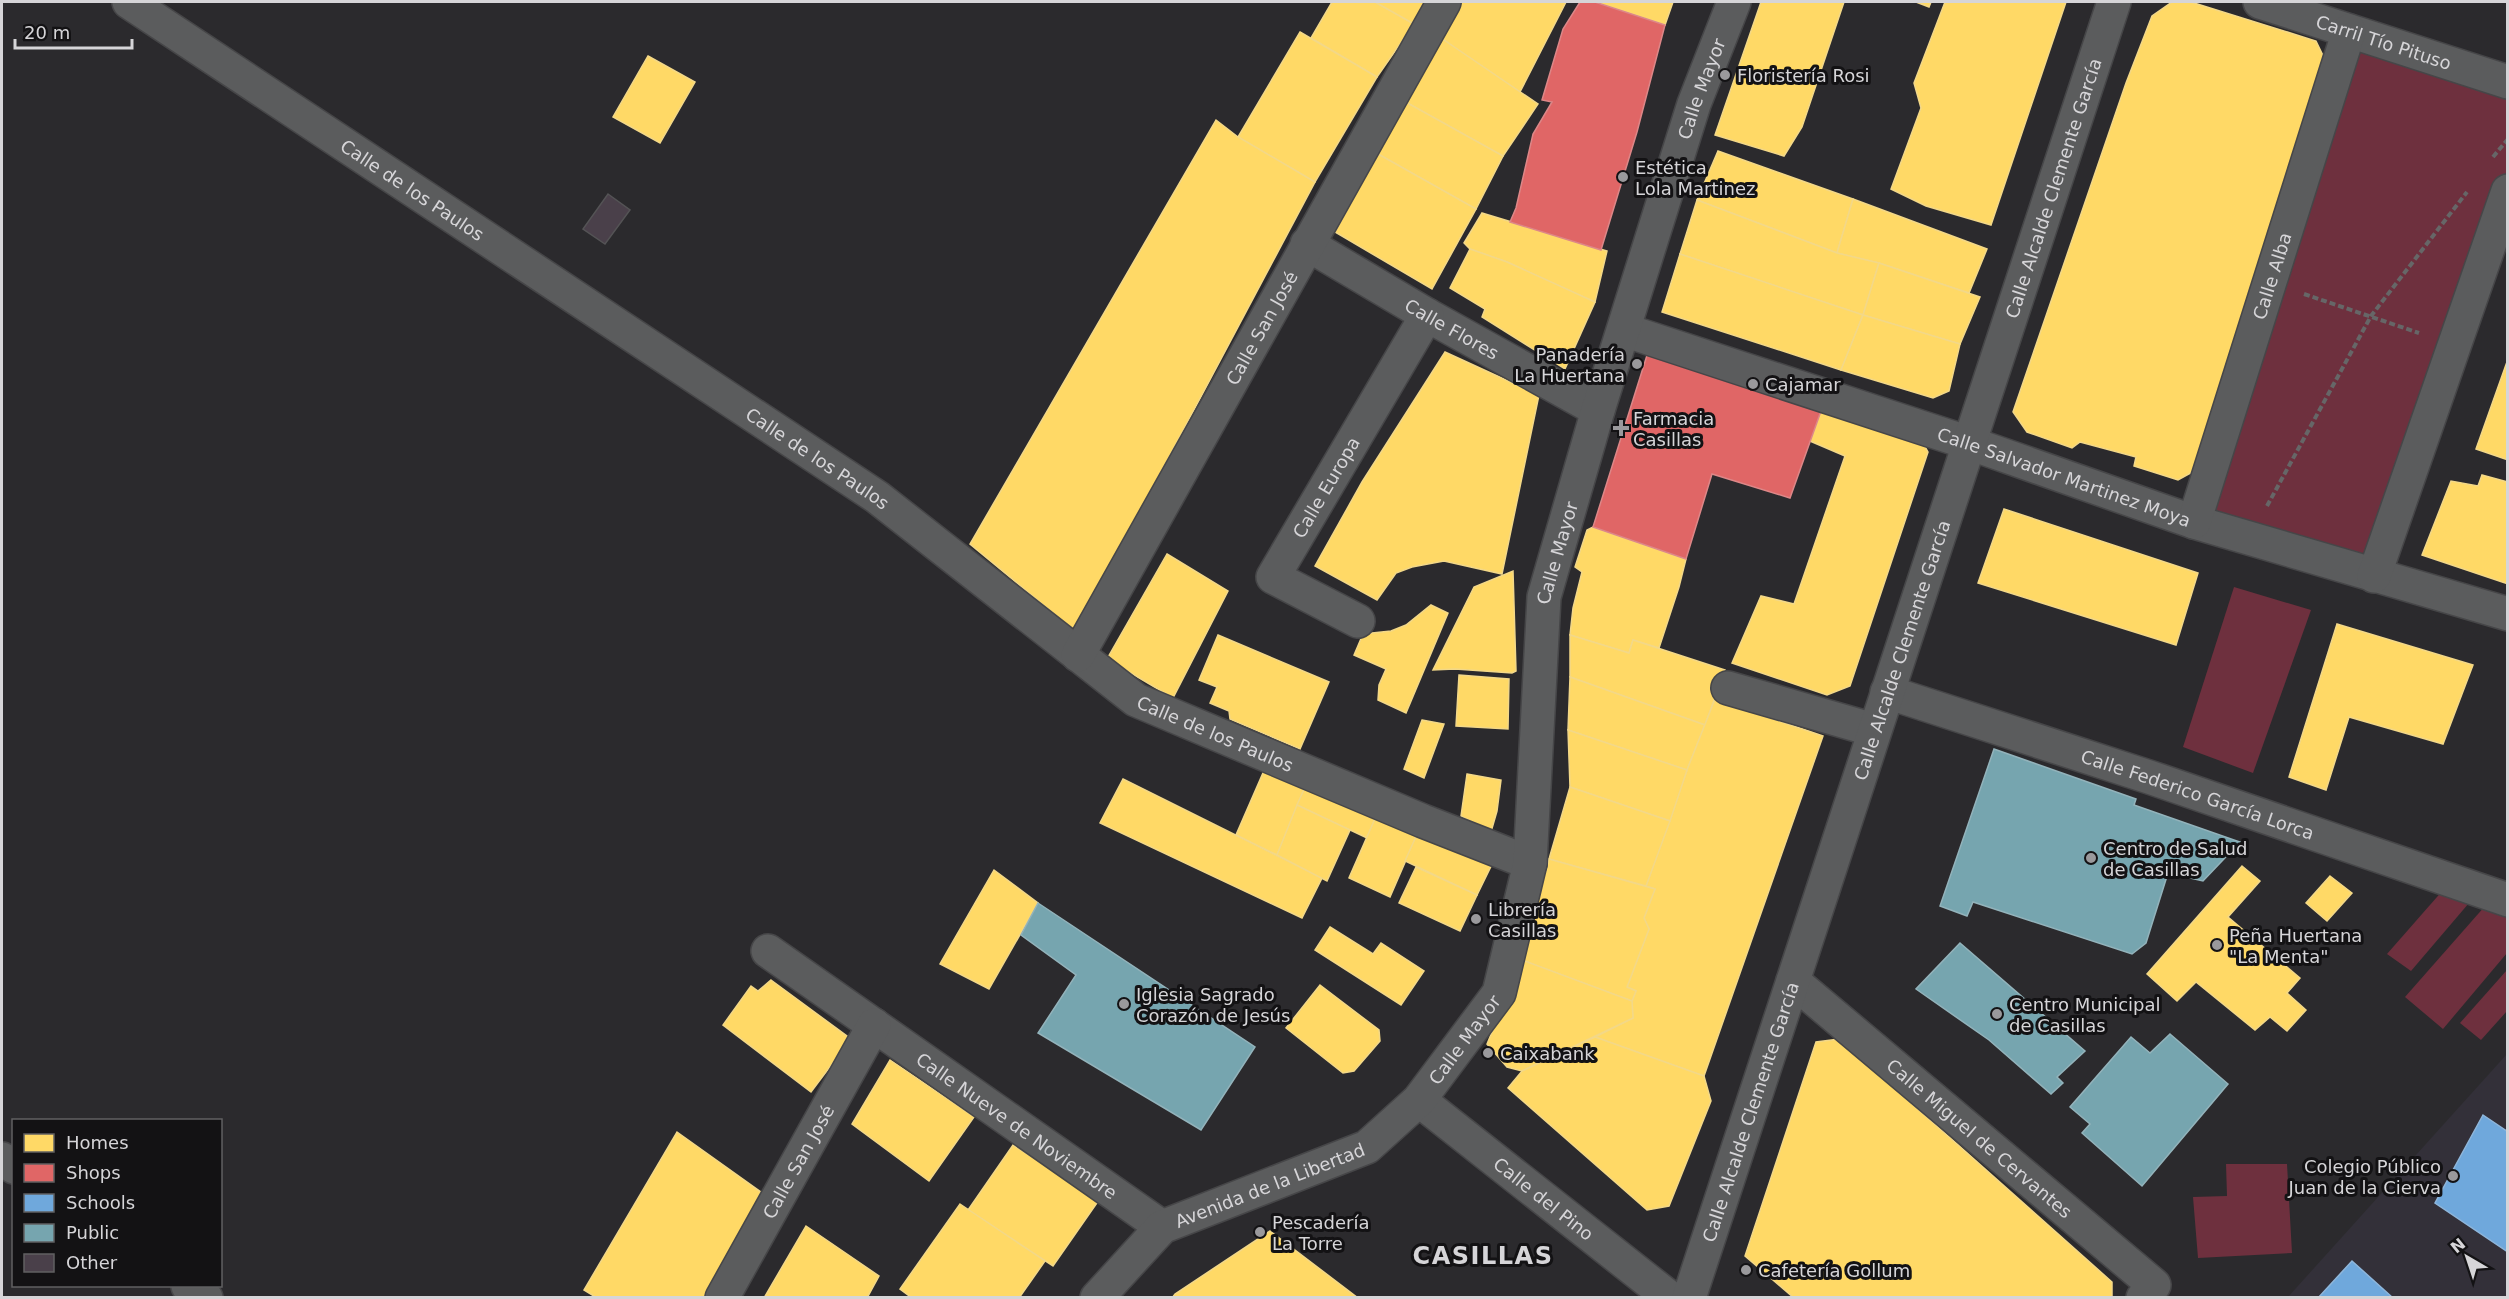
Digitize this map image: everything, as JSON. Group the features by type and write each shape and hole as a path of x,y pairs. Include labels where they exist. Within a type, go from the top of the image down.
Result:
{"street":[{"name":"Calle de los Paulos","path":"129,2 877,497 1136,700 1423,821 1530,863"},
{"name":"Calle San José","path":"1078,655 1444,2"},
{"name":"Calle Mayor","path":"1419,1100 1499,993 1530,863 1544,597 1598,410 1694,104 1734,2"},
{"name":"Calle Alcalde Clemente García","path":"1689,1298 2114,2"},
{"name":"Carril Tío Pituso","path":"2260,2 2508,82"},
{"name":"Calle Alba","path":"2194,522 2349,30"},
{"path":"2374,576 2508,191"},
{"name":"Calle Flores","path":"1307,244 1427,315 1598,410"},
{"name":"Calle Europa","path":"1358,621 1273,577 1427,315"},
{"name":"Calle Salvador Martinez Moya","path":"1624,330 1969,443 2194,522 2508,614"},
{"path":"1728,688 1874,730"},
{"name":"Calle Federico García Lorca","path":"1887,692 2149,777 2508,900"},
{"name":"Calle Nueve de Noviembre","path":"768,951 1162,1227"},
{"name":"Calle Miguel de Cervantes","path":"1793,981 2154,1285 2143,1298"},
{"name":"Calle San José","path":"722,1298 874,1024"},
{"name":"Avenida de la Libertad","path":"1097,1298 1162,1227 1367,1147 1419,1100"},
{"name":"Calle del Pino","path":"1419,1100 1670,1298"},
{"path":"190,1287 206,1298"}],"path":[{"path":"2493,158 2508,139"},
{"path":"2250,538 2371,316 2472,186"},
{"path":"2269,282 2454,345"}],"shaded area":[{"path":"2352,33 2507,87 2507,184 2373,573 2197,522"},
{"path":"2234,587 2311,610 2253,773 2183,747"},
{"path":"2444,889 2469,903 2411,971 2387,954"},
{"path":"2493,897 2507,908 2507,953 2443,1029 2405,997"},
{"path":"2507,970 2507,1011 2481,1040 2460,1023"},
{"name":"Colegio Público Juan de la Cierva","path":"2507,1054 2507,1297 2288,1297"},
{"path":"2226,1164 2287,1164 2292,1253 2198,1258 2193,1197 2227,1196"}],"building: Homes":[{"path":"1332,2 1375,2 1414,24 1377,77 1311,38"},
{"path":"1375,2 1427,2 1414,24"},
{"path":"1461,2 1566,2 1520,92 1441,38"},
{"path":"1595,2 1673,2 1665,25"},
{"path":"1761,2 1844,2 1802,127 1784,156 1715,135"},
{"path":"1916,2 1931,2 1929,7"},
{"path":"1945,2 2066,2 1991,225 1926,206 1891,189 1921,108 1914,83"},
{"path":"2172,2 2191,2 2316,41 2330,70 2198,469 2178,480 2134,466 2136,457 2080,442 2072,448 2027,432 2013,412 2126,83 2152,16"},
{"path":"1300,32 1377,77 1315,182 1238,137"},
{"path":"1441,38 1538,104 1503,156 1402,100"},
{"path":"648,56 695,82 660,143 613,117"},
{"path":"1402,100 1503,156 1476,209 1378,154"},
{"path":"1216,120 1238,137 1315,182 1076,632 970,544"},
{"path":"1718,151 1853,199 1837,253 1697,200"},
{"path":"1378,154 1476,209 1432,289 1335,232"},
{"path":"1853,199 1987,249 1969,293 1879,263 1837,253"},
{"path":"1697,200 1837,253 1879,263 1863,315 1680,254"},
{"path":"1482,213 1607,251 1595,302 1507,262 1470,249 1464,243"},
{"path":"1470,249 1507,262 1595,302 1565,369 1482,317 1485,309 1450,288"},
{"path":"1680,254 1863,315 1841,370 1662,312"},
{"path":"1879,263 1980,297 1960,344 1863,315"},
{"path":"1863,315 1960,344 1949,391 1933,398 1841,370"},
{"path":"1445,352 1539,395 1502,574 1444,561 1412,567 1396,573 1377,600 1315,566 1362,482"},
{"path":"2508,359 2508,460 2476,449"},
{"path":"1826,397 1917,432 1928,452 1850,686 1827,695 1732,663 1761,596 1794,604 1845,456 1810,441"},
{"path":"2482,475 2508,482 2508,584 2422,555 2451,481 2478,486"},
{"path":"2004,509 2198,573 2176,645 1978,583"},
{"path":"1593,527 1686,559 1659,648 1633,640 1629,653 1570,635 1573,608 1582,572 1575,567 1587,530"},
{"path":"1167,554 1228,591 1173,698 1107,659"},
{"path":"1513,571 1516,671 1512,673 1455,669 1433,670 1474,587"},
{"path":"1431,605 1448,613 1406,713 1378,700 1379,685 1386,669 1354,655 1363,634 1391,631 1406,625"},
{"path":"2337,624 2473,665 2443,744 2349,717 2326,790 2289,777"},
{"path":"1218,635 1329,682 1300,749 1230,719 1229,711 1210,703 1217,687 1199,680"},
{"path":"1570,635 1629,653 1633,640 1725,670 1705,725 1570,677"},
{"path":"1459,675 1509,679 1508,729 1456,726"},
{"path":"1570,677 1705,725 1687,770 1568,730"},
{"path":"1715,699 1823,736 1704,1076 1595,1037 1633,1018 1632,1001 1636,991 1627,987 1649,929 1644,918 1655,889 1646,886"},
{"path":"1422,720 1444,724 1424,778 1404,769"},
{"path":"1568,730 1687,770 1670,821 1570,787"},
{"path":"1266,766 1307,784 1277,855 1236,835"},
{"path":"1467,774 1501,780 1497,811 1491,832 1461,816"},
{"path":"1310,776 1381,805 1367,838 1297,805"},
{"path":"1123,779 1322,878 1302,918 1100,823"},
{"path":"1570,787 1670,821 1646,886 1549,859"},
{"path":"1297,805 1350,830 1327,881 1277,855"},
{"path":"1381,805 1423,821 1390,897 1349,878"},
{"path":"1423,821 1496,856 1477,895 1405,861"},
{"path":"1549,859 1655,889 1644,918 1649,929 1627,987 1636,991 1632,1001 1522,960"},
{"name":"Peña Huertana \"La Menta\"","path":"2242,866 2260,881 2228,917 2300,978 2287,993 2306,1010 2287,1031 2270,1017 2255,1030 2196,982 2177,1001 2147,974"},
{"path":"1416,867 1477,895 1460,931 1399,903"},
{"path":"994,870 1038,903 989,989 940,964"},
{"path":"2330,876 2352,893 2327,921 2306,903"},
{"path":"1330,927 1373,954 1381,943 1424,971 1401,1005 1315,950"},
{"path":"1522,960 1632,1001 1633,1018 1522,1071 1507,1067 1487,1044"},
{"path":"771,980 851,1039 811,1092 723,1025 751,986 758,991"},
{"path":"1320,985 1379,1030 1380,1041 1354,1071 1343,1073 1286,1028"},
{"path":"1595,1037 1704,1076 1711,1101 1669,1206 1647,1210 1508,1088 1522,1071"},
{"path":"1839,1039 2112,1282 2112,1298 1794,1298 1745,1256 1816,1042"},
{"path":"890,1060 974,1117 929,1181 852,1124"},
{"path":"677,1132 765,1195 708,1298 597,1298 584,1290"},
{"path":"1013,1145 1099,1200 1053,1266 968,1210"},
{"path":"960,1204 1045,1261 1019,1298 912,1298 900,1289"},
{"path":"806,1226 879,1276 867,1298 764,1298"},
{"path":"1270,1231 1358,1298 1172,1298 1175,1294"}],"building: Shops":[{"path":"1580,2 1595,2 1665,25 1637,132 1601,250 1510,222 1516,208 1533,134 1552,102 1542,100 1563,29"},
{"path":"1649,349 1826,397 1790,498 1712,474 1686,559 1593,527"}],"building: Schools":[{"path":"2483,1115 2508,1132 2508,1252 2435,1203"},
{"path":"2352,1261 2393,1298 2318,1298"}],"building: Public":[{"name":"Centro de Salud de Casillas","path":"1994,749 2136,799 2134,805 2240,842 2203,881 2168,873 2146,943 2132,954 1973,902 1967,916 1940,906"},
{"name":"Iglesia Sagrado Corazón de Jesús","path":"1038,903 1255,1047 1201,1130 1038,1033 1076,975 1021,935"},
{"name":"Centro Municipal de Casillas","path":"1960,943 2085,1051 2057,1077 2063,1083 2051,1094 1989,1040 1916,989"},
{"path":"2170,1034 2228,1084 2142,1186 2082,1133 2090,1124 2070,1107 2131,1037 2150,1053"}],"building: Other":[{"path":"608,194 630,210 605,244 583,229"}],"place":[{"name":"Floristería Rosi","path":"1725,75"},
{"name":"Estética Lola Martinez","path":"1623,177"},
{"name":"Panadería La Huertana","path":"1637,364"},
{"name":"Cajamar","path":"1753,384"},
{"name":"Farmacia Casillas","path":"1621,428"},
{"name":"Centro de Salud de Casillas","path":"2091,858"},
{"name":"Librería Casillas","path":"1476,919"},
{"name":"Peña Huertana \"La Menta\"","path":"2217,945"},
{"name":"Iglesia Sagrado Corazón de Jesús","path":"1124,1004"},
{"name":"Centro Municipal de Casillas","path":"1997,1014"},
{"name":"Caixabank","path":"1488,1053"},
{"name":"Colegio Público Juan de la Cierva","path":"2453,1176"},
{"name":"Pescadería La Torre","path":"1260,1232"},
{"name":"Cafetería Gollum","path":"1746,1270"}],"district":[{"name":"CASILLAS","path":"1483,1256"}]}
